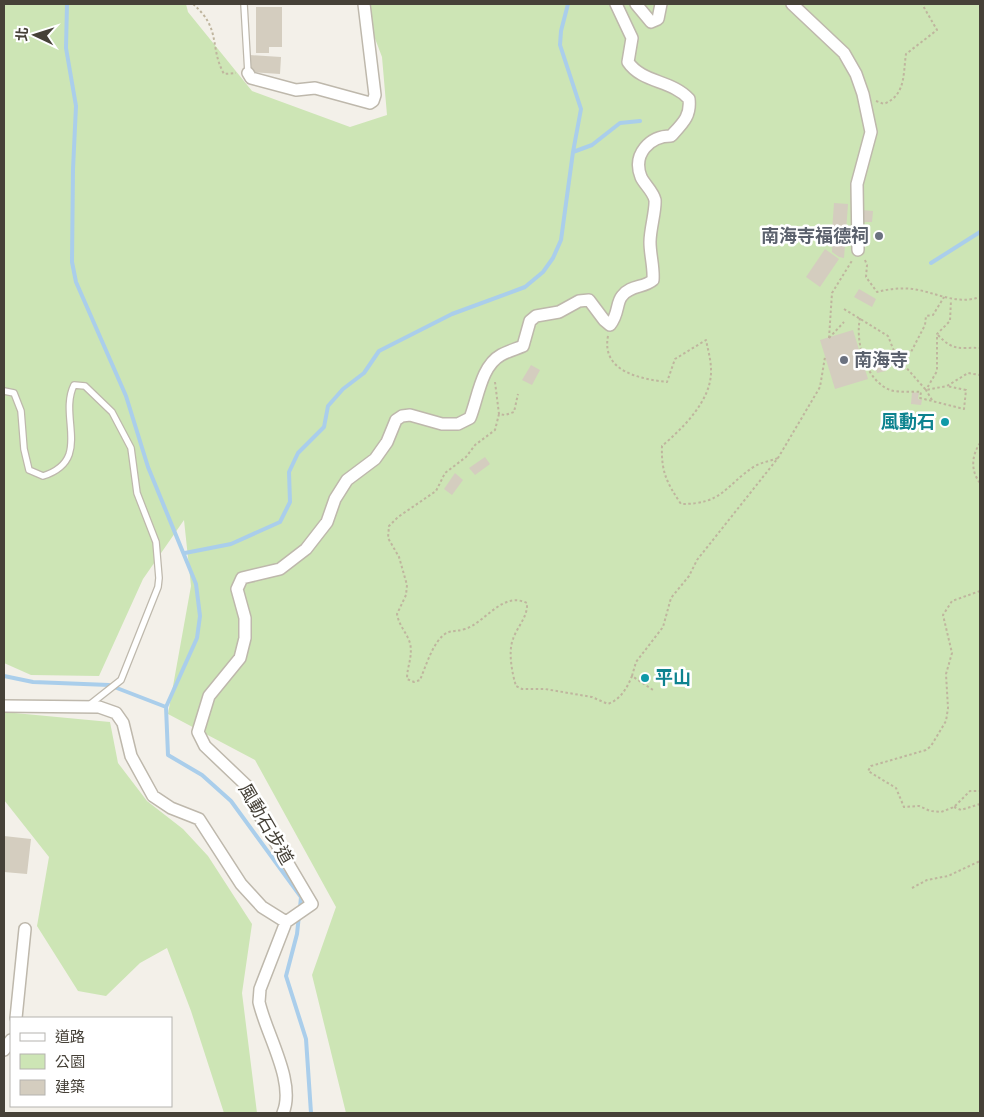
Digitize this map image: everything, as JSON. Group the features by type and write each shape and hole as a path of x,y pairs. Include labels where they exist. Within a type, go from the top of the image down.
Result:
{"street":[{"path":"248,72 251,78 296,90 315,88 370,104 374,101 375,95 364,4"},
{"path":"610,325 617,316 620,297 626,291 636,286 648,285 653,280 650,244 655,198 641,177 639,164 641,155 650,140 659,136 671,136 687,119 690,110 689,99 684,93 641,74 633,69 628,62 632,38 616,4"},
{"path":"636,4 651,22 658,20 661,4"},
{"path":"792,4 844,53 856,74 863,94 871,132 857,184 858,250"},
{"name":"風動石步道","path":"286,922 312,904 260,816 248,787 205,746 198,732 209,696 240,658 245,638 245,618 237,589 242,578 280,569 306,549 327,522 335,499 347,480 375,460 387,442 396,420 402,416 410,415 442,424 458,424 470,418 481,381 500,356 523,346 530,321 536,316 559,312 579,301 589,300 610,325"},
{"path":"4,706 99,707 116,713 123,723 131,756 153,796 171,808 199,819 241,884 262,907 286,922 260,989 258,1002 284,1076 287,1092 282,1113"},
{"path":"16,1017 25,929"}],"lane":[{"path":"244,4 248,72"},
{"path":"4,391 14,393 21,411 24,449 29,470 43,476 55,472 70,455 72,443 69,394 74,385 85,386 112,412 131,448 137,493 156,542 158,587 119,681 86,707"}],"path":[{"path":"193,4 201,11 214,33 218,64 224,74 248,72"},
{"path":"870,96 880,104 895,99 900,91 906,54 937,30 922,4"},
{"path":"844,322 828,338 832,293 858,250 867,264 866,277 877,292 891,288 921,291 951,300 980,298"},
{"path":"896,356 911,352 925,325 926,316 933,315 944,298"},
{"path":"926,390 937,371 937,334 950,321 951,300"},
{"path":"844,309 888,336 896,356 926,390 933,402"},
{"path":"860,318 857,331 872,376 890,390 922,392 920,398 964,409 966,390 947,386"},
{"path":"610,325 606,344 612,361 625,373 644,380 667,382 675,360 706,340 712,371 708,389 698,408 677,434 662,446 661,466 681,504 700,504 719,497 756,465 778,458"},
{"path":"937,334 949,346 963,349 980,348"},
{"path":"495,381 499,414 495,430 475,445 466,457 445,472 436,491 398,517 389,526 388,538 399,557 407,584 406,595 397,614 402,632 410,641 412,661 407,679 414,682 420,680 438,641 449,630 466,629 498,605 521,601 526,603 526,613 512,641 511,659 516,686 522,689 545,689 592,697 608,704 615,701 627,688 636,662 662,627 672,598 689,576 697,560 778,458 820,387 825,357"},
{"path":"926,390 947,386 968,373 980,375"},
{"path":"499,414 505,415 514,412 518,394"},
{"path":"980,443 973,454 973,461 980,483"},
{"path":"980,591 958,598 949,604 943,615 952,653 946,674 948,708 946,721 932,746 926,750 872,766 868,771 869,774 884,779 896,788 904,807 920,806 930,811 942,812 954,807 970,792 980,791"},
{"path":"632,676 653,690"},
{"path":"954,807 961,810 980,804"},
{"path":"912,888 927,880 948,876 980,861"}],"green space":[{"path":"4,4 186,4 188,12 252,91 350,127 387,115 382,57 362,4 980,4 980,1113 346,1113 312,975 336,907 255,760 168,714 191,586 184,520 143,579 99,676 31,675 4,663"},
{"path":"4,712 110,722 118,763 147,801 183,829 208,856 252,924 242,993 257,1113 224,1113 191,1011 167,948 140,963 106,996 78,991 37,926 49,857 4,800"}],"building":[{"path":"256,7 282,7 282,47 269,47 269,53 256,53"},
{"path":"250,55 281,57 280,74 249,72"},
{"path":"834,203 848,204 844,258 832,252 832,245 828,245 829,231 832,231"},
{"path":"862,210 873,211 872,222 861,222"},
{"path":"825,249 839,259 820,287 806,277"},
{"path":"859,289 876,299 872,307 854,297"},
{"name":"南海寺","path":"853,330 868,379 835,389 820,340"},
{"path":"884,363 886,371 877,373 875,365"},
{"path":"531,365 540,370 532,385 522,380"},
{"path":"912,392 919,393 918,399 922,400 921,405 911,404"},
{"path":"485,457 490,464 475,475 469,468"},
{"path":"455,473 463,480 452,495 444,489"},
{"path":"4,836 31,839 27,874 4,872"}],"waterway":[{"path":"67,4 66,48 76,106 72,262 76,282 126,396 148,467 196,584 200,616 197,638 166,707 168,755 202,775 231,801 301,897 300,908"},
{"path":"185,553 231,544 280,522 290,502 289,472 298,453 324,427 328,406 343,389 364,373 379,351 452,314 525,287 543,272 553,258 561,240 581,109 560,45 561,31 568,4"},
{"path":"573,152 592,145 620,123 640,121"},
{"path":"931,263 980,232"},
{"path":"4,676 33,682 109,685 166,707"},
{"path":"299,915 297,934 286,976 306,1039 311,1113"}],"place":[{"name":"南海寺福德祠","path":"879,236"},
{"name":"南海寺","path":"844,360"},
{"name":"風動石","path":"945,422"},
{"name":"平山","path":"645,678"}]}
